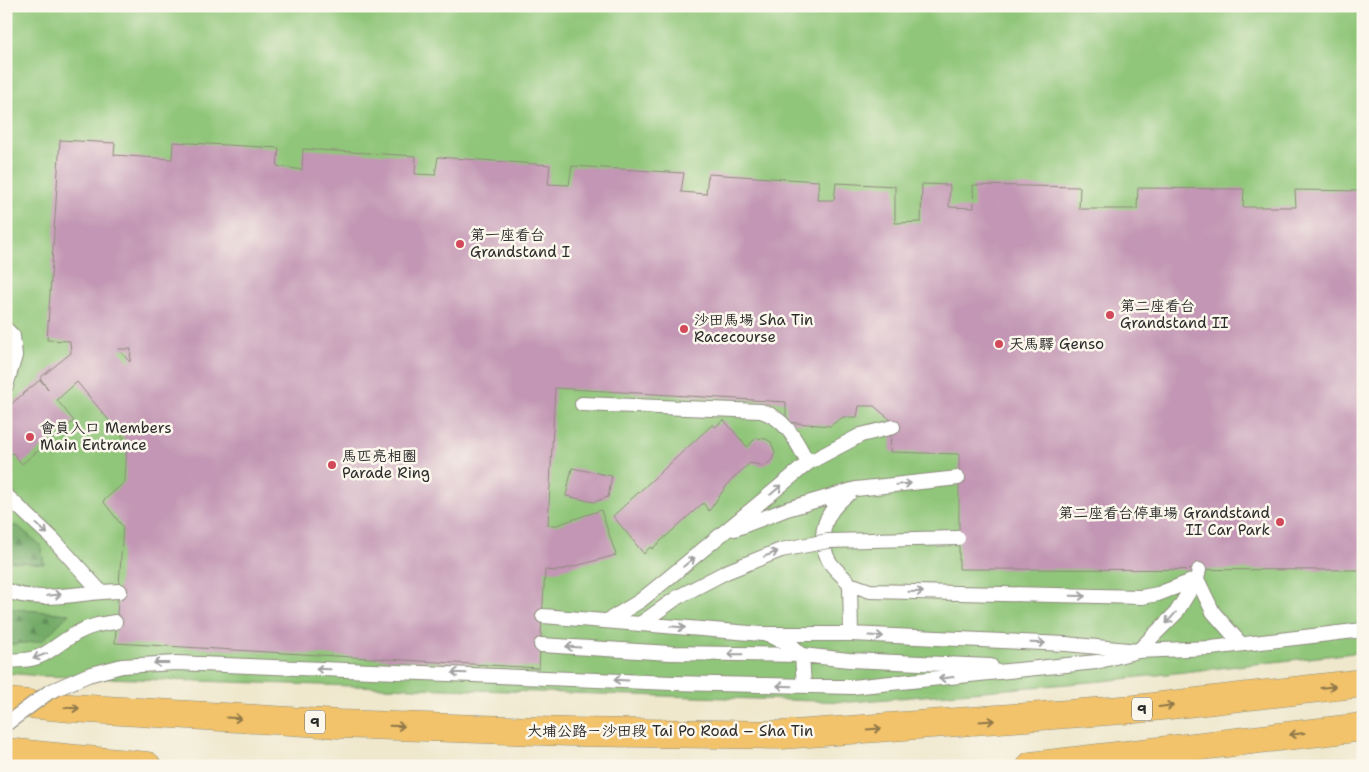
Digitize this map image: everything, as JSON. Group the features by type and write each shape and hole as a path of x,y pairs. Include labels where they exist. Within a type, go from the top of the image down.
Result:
{"highway":[{"name":"大埔公路－沙田段 Tai Po Road – Sha Tin","path":"6,702 173,715 339,724 569,732 781,735 1135,709 1363,683"},
{"path":"1031,766 1363,727"},
{"path":"6,752 147,766"}],"lane":[{"path":"6,329 14,336 15,356 6,386"},
{"path":"582,404 761,412 773,415 792,432 808,463"},
{"path":"607,621 640,601 808,463 861,435 893,427"},
{"path":"725,532 787,509 856,489 958,478"},
{"path":"856,489 839,500 826,519 822,538 830,562 850,584 870,591 1142,597 1158,594 1198,574"},
{"path":"6,496 53,539 100,591"},
{"path":"640,624 678,597 726,572 781,550 828,540 958,538"},
{"path":"1198,574 1213,612 1241,644"},
{"path":"1138,652 1176,613 1198,574"},
{"path":"850,584 851,634"},
{"path":"6,590 15,594 38,597 120,591"},
{"path":"543,616 762,634 851,634 1066,644 1138,652"},
{"path":"6,660 39,658 76,634 95,625 115,622"},
{"path":"6,724 49,692 88,675 122,666 176,663 804,686 862,686 1096,662 1138,652 1241,644 1363,630"},
{"path":"762,634 789,643 802,655 804,686"},
{"path":"541,644 670,653 802,655 849,660 1029,668"}],"green space":[{"name":"沙田馬場 Sha Tin Racecourse","path":"6,6 1363,6 1363,652 1103,681 851,702 41,676 6,673"},
{"path":"6,526 18,526 41,546 44,564 7,561"},
{"path":"6,606 14,609 69,614 42,641 6,645"}],"building":[{"path":"60,140 115,143 114,155 172,159 173,142 279,148 277,166 302,170 303,149 416,156 415,174 435,175 438,157 550,165 548,184 569,185 572,166 684,173 681,192 706,194 708,174 819,181 817,200 834,200 836,183 895,186 895,223 921,222 922,184 950,185 949,207 974,208 973,185 1080,187 1079,209 1137,209 1138,188 1244,189 1243,207 1296,207 1295,190 1363,191 1363,570 959,569 959,454 890,452 892,421 874,406 859,406 857,417 843,417 830,426 786,422 786,402 555,388 548,525 557,525 601,510 616,555 557,571 545,570 539,668 115,643 123,527 103,501 125,482 127,442 77,382 57,400 74,421 22,464 13,453 6,459 6,408 40,380 49,390 40,378 71,353 70,341 47,340","holes":["118,349 131,349 130,362"]},
{"path":"724,420 747,447 756,438 766,439 771,442 775,452 772,460 764,466 750,463 730,481 709,511 703,503 644,554 613,516 713,424 715,427"},
{"path":"572,468 612,476 608,497 594,502 566,496"}],"place":[{"name":"第一座看台 Grandstand I","path":"460,244"},
{"name":"第二座看台 Grandstand II","path":"1110,315"},
{"name":"沙田馬場 Sha Tin Racecourse","path":"684,329"},
{"name":"天馬驛 Genso","path":"999,344"},
{"name":"會員入口 Members Main Entrance","path":"30,437"},
{"name":"馬匹亮相圈 Parade Ring","path":"332,465"},
{"name":"第二座看台停車場 Grandstand II Car Park","path":"1280,522"}]}
